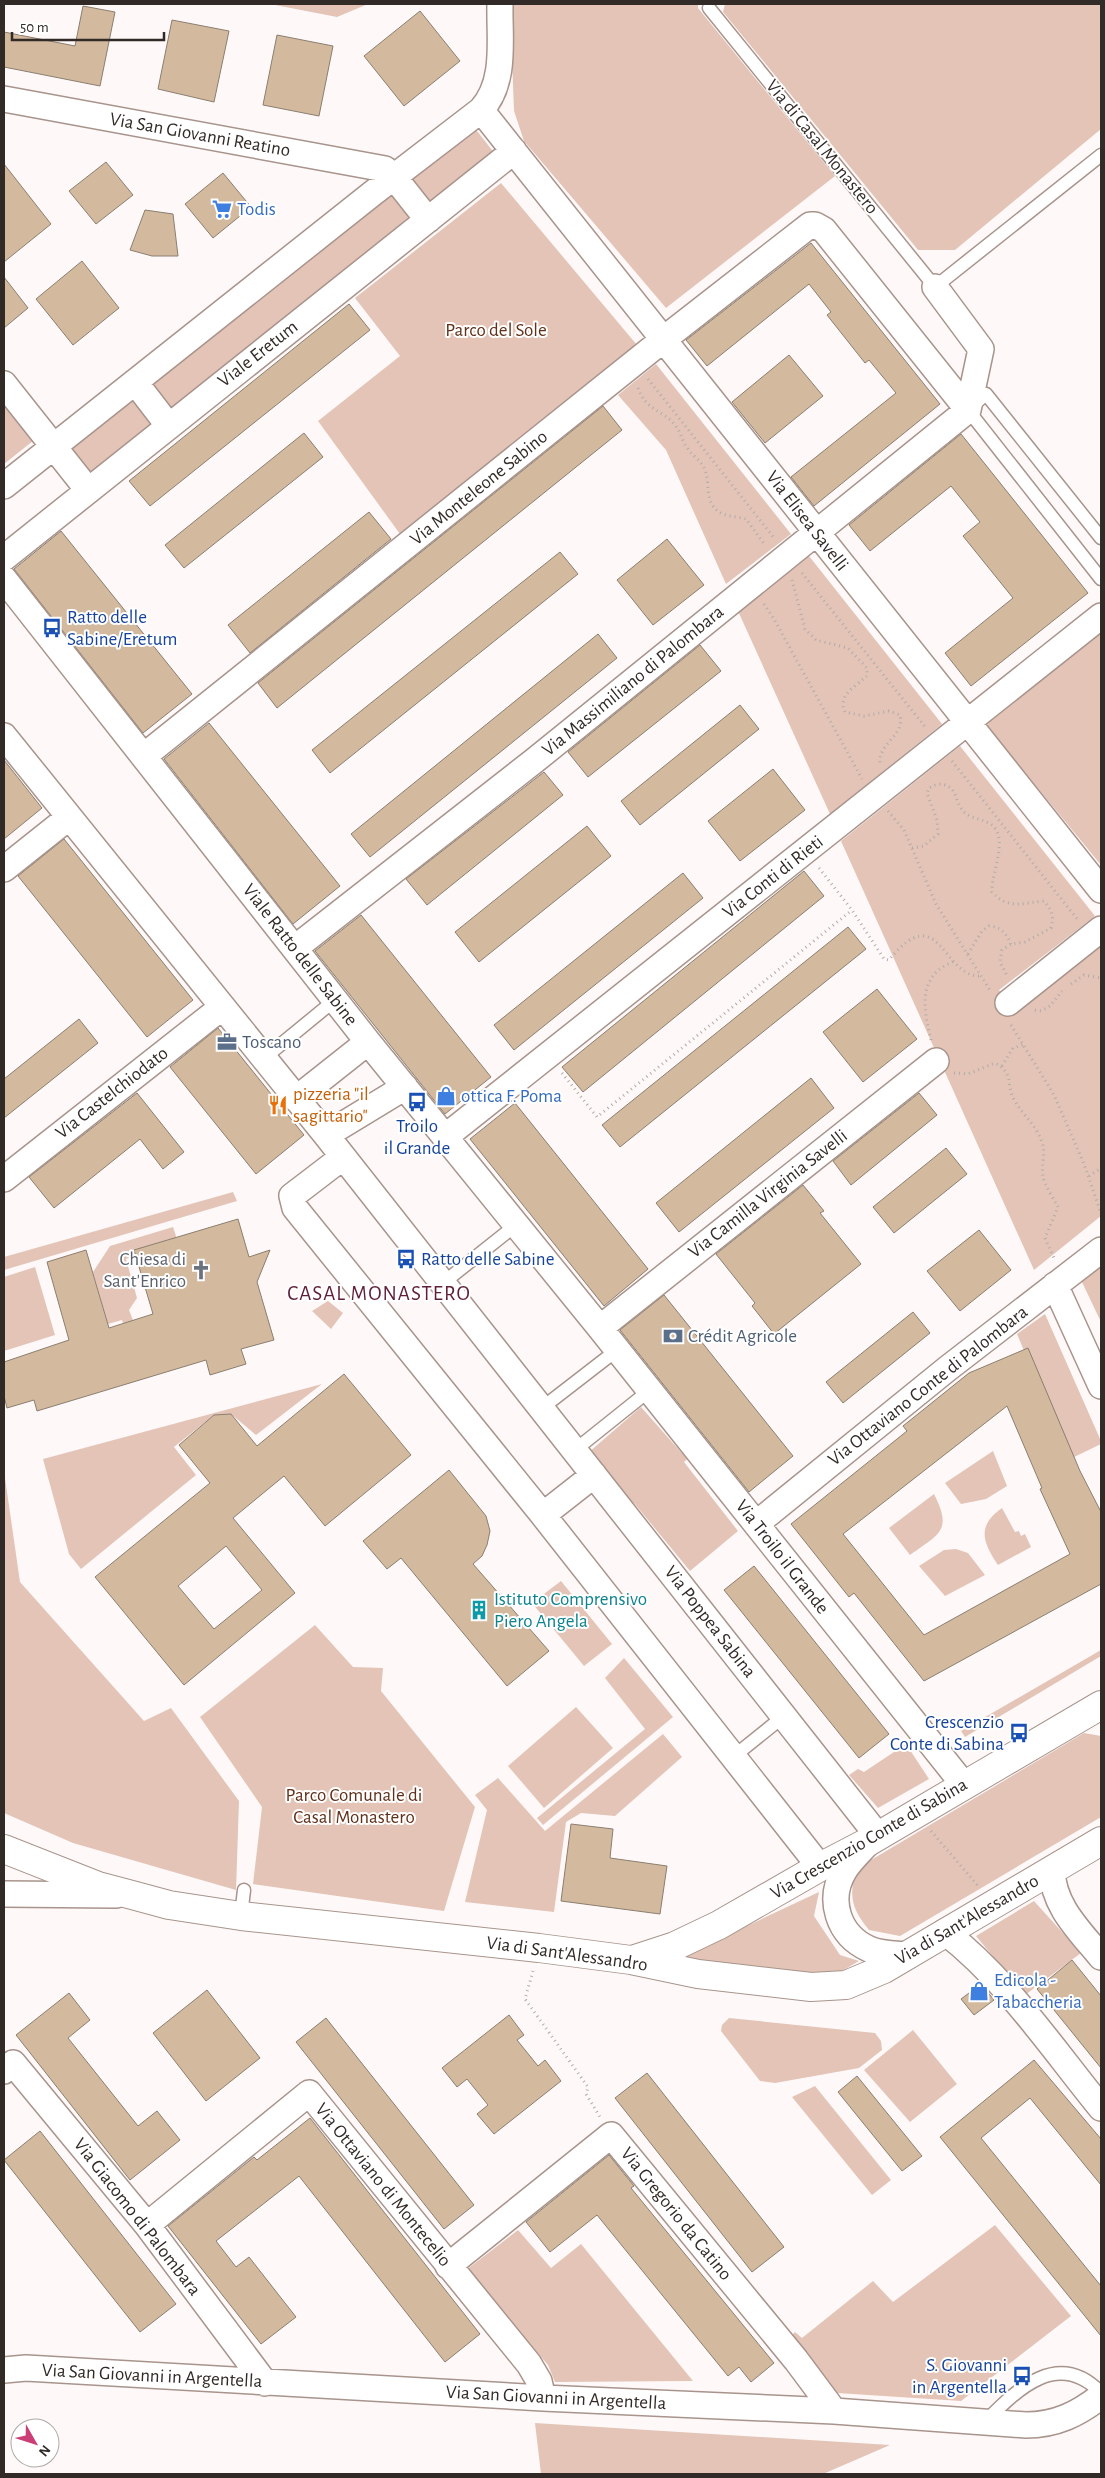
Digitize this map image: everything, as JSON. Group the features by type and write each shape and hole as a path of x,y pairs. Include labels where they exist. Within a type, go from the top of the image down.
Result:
{"street":[{"path":"4,486 481,110 488,101 497,81 500,4"},
{"name":"Via San Giovanni Reatino","path":"4,99 385,169 394,177"},
{"name":"Via Elisea Savelli","path":"481,110 1101,890"},
{"name":"Viale Eretum","path":"4,558 168,425 514,151"},
{"path":"394,177 428,220"},
{"name":"Via Monteleone Sabino","path":"144,756 664,339 806,228 816,225 824,230 968,410"},
{"name":"Via di Casal Monastero","path":"936,287 981,349 968,410"},
{"path":"135,382 168,425"},
{"path":"4,384 88,490"},
{"name":"Via Massimiliano di Palombara","path":"295,948 534,761 968,410"},
{"name":"Viale Ratto delle Sabine","path":"4,579 368,1042 600,1328"},
{"name":"Via Conti di Rieti","path":"445,1137 940,746 1101,616"},
{"path":"4,736 221,1008 326,1135 542,1408"},
{"path":"4,869 68,818"},
{"path":"1007,1006 1096,933"},
{"name":"Via Castelchiodato","path":"4,1179 221,1008"},
{"path":"296,1099 368,1042"},
{"name":"Via Camilla Virginia Savelli","path":"600,1328 936,1061"},
{"path":"326,1135 404,1086"},
{"path":"343,1157 292,1196 295,1208 543,1515 820,1867"},
{"name":"Via Ottaviano Conte di Palombara","path":"756,1524 1101,1250"},
{"path":"1061,1281 1101,1386"},
{"name":"Via Troilo il Grande","path":"600,1328 964,1786"},
{"name":"Via Poppea Sabina","path":"542,1408 784,1716 873,1839"},
{"path":"543,1515 594,1475"},
{"name":"Via Crescenzio Conte di Sabina","path":"631,1960 691,1940 964,1786 1089,1719 1101,1705"},
{"path":"873,1839 841,1878 836,1896 839,1920 852,1937 868,1949 907,1955"},
{"name":"Via di Sant'Alessandro","path":"4,1849 82,1880 132,1896 169,1905 242,1903 631,1960 698,1974 828,1988 855,1982 907,1955 1101,1841"},
{"path":"1052,1870 1053,1889 1059,1902 1101,1956"},
{"path":"4,1894 132,1896"},
{"path":"945,1932 970,1952 994,1976 1101,2108"},
{"name":"Via Giacomo di Palombara","path":"4,2071 13,2063 147,2225 265,2383"},
{"name":"Via Ottaviano di Montecelio","path":"147,2225 309,2092 529,2364 539,2381 543,2398"},
{"name":"Via Gregorio da Catino","path":"448,2266 611,2135 796,2360 834,2410"},
{"name":"Via San Giovanni in Argentella","path":"4,2370 26,2368 543,2398 834,2410 985,2422 1047,2424 1069,2417 1101,2395"}],"lane":[{"name":"Via di Casal Monastero","path":"708,8 936,287"},
{"path":"936,287 1101,155"},
{"path":"1101,538 986,394 968,410 1101,579"},
{"path":"263,1059 335,1000"},
{"path":"443,1283 516,1225"},
{"path":"542,1408 617,1350"},
{"path":"575,1450 650,1390"},
{"path":"733,1757 784,1716"},
{"path":"985,2422 1021,2390 1049,2375 1075,2374 1085,2378 1101,2395"}],"path":[{"path":"635,363 635,381 641,397 650,408 667,417 677,426 687,449 702,464 708,477 709,499 720,512 746,519 783,560 1096,933"},
{"path":"635,363 783,560 794,582 805,630 816,640 848,648 867,668 867,676 843,697 841,705 844,712 864,716 889,711 900,715 902,723 898,734 884,746 879,761 883,790 904,830 924,882 981,976 1007,1006 1041,1011 1050,1006 1064,989 1084,975 1101,978"},
{"path":"751,586 774,619 858,772 883,790"},
{"path":"912,848 924,846 938,834 938,820 927,793 929,788 937,784 949,787 956,794 958,804 965,814 990,824 998,832 999,842 992,892 998,899 1012,905 1044,901 1051,908 1054,917 1051,928 1024,942 1011,944 1002,950 1000,962 1007,1006 1023,1045 1054,1095 1088,1176 1101,1213"},
{"path":"806,850 852,910 884,959 889,960 900,946 916,937 928,937 971,976 981,976"},
{"path":"548,1057 597,1116 852,910"},
{"path":"968,954 982,931 989,926 998,927 1007,936 1011,944"},
{"path":"955,960 935,970 927,984 924,1012 936,1061 950,1073 968,1074 995,1062 1002,1066 1009,1075 1010,1091 1015,1101 1034,1124 1043,1145 1044,1182 1058,1207 1045,1238 1061,1281"},
{"path":"1002,1066 1013,1048 1023,1045"},
{"path":"1088,1176 1101,1168"},
{"path":"926,1826 983,1891"},
{"path":"533,1971 525,1999 588,2087 586,2094 611,2135"}],"green space":[{"path":"270,4 368,4 337,17"},
{"path":"510,4 698,4 698,8 835,176 666,308 524,141 514,111"},
{"path":"725,4 1101,4 1101,129 955,250 918,250 723,12"},
{"path":"474,127 495,154 431,206 409,179"},
{"name":"Parco del Sole","path":"501,183 637,345 400,534 318,421 400,356 355,298"},
{"path":"391,192 413,221 173,411 151,382"},
{"path":"656,364 791,534 726,584 666,450 618,395"},
{"path":"134,394 156,425 93,476 69,446"},
{"path":"4,404 33,441 4,464"},
{"path":"809,556 942,724 830,814 738,611"},
{"path":"1101,633 1101,865 985,724"},
{"path":"960,746 1095,916 999,990 1008,1003 1101,941 1101,1216 1034,1270 841,841"},
{"path":"233,1192 237,1201 4,1270 4,1257"},
{"path":"173,1227 177,1239 126,1259 137,1298 129,1310 135,1325 125,1329 122,1320 108,1324 93,1272 110,1246"},
{"path":"1101,1262 1101,1322 1081,1280"},
{"path":"35,1267 55,1335 4,1351 4,1277"},
{"path":"328,1301 343,1313 331,1329 312,1311"},
{"path":"1045,1314 1101,1441 1101,1444 1070,1459 1017,1334"},
{"path":"322,1384 256,1435 231,1414 214,1415 174,1447 196,1475 81,1569 69,1554 43,1459"},
{"path":"641,1407 687,1459 684,1462 738,1531 690,1571 634,1503 629,1507 588,1453"},
{"path":"993,1451 1007,1486 986,1499 961,1504 945,1483"},
{"path":"4,1471 20,1582 144,1721 171,1708 239,1801 236,1890 73,1843 4,1813"},
{"path":"934,1494 940,1506 942,1516 940,1530 929,1542 910,1555 889,1528"},
{"path":"1002,1508 1015,1532 1019,1531 1021,1536 1025,1534 1031,1547 998,1565 988,1548 985,1534 989,1521"},
{"path":"956,1549 968,1553 985,1575 945,1596 919,1566 944,1550"},
{"path":"561,1581 612,1644 584,1666 532,1603"},
{"name":"Parco Comunale di Casal Monastero","path":"315,1625 353,1667 383,1668 381,1691 475,1807 444,1911 253,1884 262,1807 200,1717"},
{"path":"1101,1650 1101,1656 965,1737 961,1731"},
{"path":"624,1658 673,1717 543,1825 537,1818 645,1729 605,1678"},
{"path":"576,1707 613,1748 544,1808 508,1766"},
{"path":"1084,1733 1101,1736 1101,1817 900,1936 869,1930 858,1915 853,1902 852,1895 856,1869"},
{"path":"663,1734 682,1757 615,1816 581,1813 566,1822 554,1912 465,1902 487,1810 475,1795 498,1778 545,1831"},
{"path":"906,1744 929,1779 878,1808 849,1775 858,1769 864,1772"},
{"path":"819,1892 814,1916 840,1955 859,1961 835,1975 696,1962 679,1958"},
{"path":"1034,1901 1081,1953 1025,1995 976,1936"},
{"path":"729,2018 875,2033 881,2041 882,2050 859,2068 775,2083 760,2081 721,2031 722,2025"},
{"path":"913,2030 957,2084 910,2122 864,2070"},
{"path":"815,2086 891,2180 872,2195 792,2097"},
{"path":"995,2225 1071,2316 961,2401 837,2393 790,2337 795,2332 802,2338 873,2281 893,2302"},
{"path":"518,2230 551,2268 581,2244 693,2381 555,2382 548,2365 466,2270"},
{"path":"535,2423 890,2445 823,2474 541,2474"}],"building":[{"path":"83,6 115,12 100,86 4,67 4,32 75,46"},
{"path":"420,11 460,61 404,106 364,56"},
{"path":"172,20 229,31 214,102 158,89"},
{"path":"277,35 333,46 319,116 263,105"},
{"path":"106,162 133,195 96,224 69,191"},
{"path":"4,164 51,224 4,262"},
{"path":"223,173 251,207 213,238 185,204"},
{"path":"145,210 173,214 178,256 152,256 130,250"},
{"path":"811,243 940,404 814,506 791,477 896,393 869,360 865,363 827,315 831,312 809,284 707,366 686,340"},
{"path":"82,261 119,308 73,345 36,299"},
{"path":"4,277 28,308 4,328"},
{"path":"349,304 370,330 150,506 129,481"},
{"path":"789,355 823,396 765,443 732,402"},
{"path":"603,406 622,430 277,708 258,683"},
{"path":"304,433 323,457 184,568 165,545"},
{"path":"961,434 1088,593 971,686 945,653 1013,598 963,536 980,522 951,486 870,551 849,525"},
{"path":"369,512 391,539 250,653 228,625"},
{"path":"61,531 192,694 143,733 14,569"},
{"path":"667,539 704,585 653,625 617,580"},
{"path":"560,552 578,574 330,773 312,750"},
{"path":"598,634 617,658 370,857 351,834"},
{"path":"700,645 721,671 588,777 568,752"},
{"path":"740,705 759,729 640,825 621,801"},
{"path":"209,723 340,886 293,924 164,759"},
{"path":"4,760 42,808 4,839"},
{"path":"773,769 805,810 740,861 708,821"},
{"path":"544,772 563,795 427,905 406,879"},
{"path":"587,826 611,856 479,962 455,932"},
{"path":"64,839 193,1000 147,1037 18,876"},
{"path":"804,871 824,896 583,1092 562,1067"},
{"path":"683,873 703,898 514,1050 494,1025"},
{"path":"361,915 491,1077 445,1114 315,951"},
{"path":"848,927 866,949 620,1147 602,1125"},
{"path":"877,989 917,1039 863,1082 823,1032"},
{"path":"79,1019 98,1043 4,1118 4,1079"},
{"path":"218,1028 304,1135 256,1174 170,1067"},
{"path":"811,1078 834,1108 679,1232 656,1203"},
{"path":"137,1093 184,1152 163,1169 140,1139 54,1208 29,1177"},
{"path":"919,1093 937,1115 851,1185 833,1161"},
{"path":"515,1103 648,1269 604,1306 470,1139"},
{"path":"946,1148 967,1174 894,1233 873,1207"},
{"path":"803,1185 824,1211 820,1213 861,1264 774,1334 752,1306 755,1303 716,1254"},
{"path":"238,1219 249,1257 270,1250 257,1282 274,1340 241,1349 246,1364 210,1375 206,1360 37,1411 34,1400 7,1408 4,1396 4,1362 69,1340 47,1262 86,1250 109,1328 153,1314 134,1250"},
{"path":"979,1230 1011,1270 960,1311 927,1271"},
{"path":"664,1295 793,1456 749,1492 620,1330"},
{"path":"913,1312 930,1333 843,1403 826,1382"},
{"path":"1028,1348 1080,1471 1101,1512 1101,1584 924,1681 854,1593 849,1597 791,1524 907,1431 903,1426 969,1373","holes":["1007,1406 1042,1488 1040,1489 1070,1554 924,1635 843,1534"]},
{"path":"344,1374 411,1455 325,1526 284,1476 233,1518 295,1593 184,1685 95,1577 210,1483 179,1445 214,1415 231,1414 257,1446","holes":["226,1546 262,1590 214,1629 178,1586"]},
{"name":"Istituto Comprensivo Piero Angela","path":"449,1470 486,1516 490,1531 482,1556 473,1564 549,1651 507,1686 401,1558 387,1569 363,1541"},
{"path":"754,1566 889,1734 859,1758 724,1590"},
{"path":"571,1824 613,1829 610,1858 667,1866 660,1914 561,1901"},
{"path":"1072,1960 1101,1996 1101,2068 1037,1989"},
{"name":"Edicola - Tabaccheria","path":"981,1984 994,2000 974,2015 961,1999"},
{"path":"207,1990 260,2058 206,2101 153,2033"},
{"path":"69,1993 90,2020 68,2038 138,2126 157,2111 180,2140 130,2180 16,2035"},
{"path":"509,2015 524,2035 517,2040 538,2066 545,2060 561,2081 494,2134 477,2114 488,2105 467,2079 457,2087 442,2068"},
{"path":"326,2018 474,2205 444,2229 296,2042"},
{"path":"1034,2060 1101,2139 1101,2185 1030,2098 981,2138 1101,2286 1101,2336 940,2137"},
{"path":"647,2073 784,2247 752,2272 615,2098"},
{"path":"857,2076 922,2156 902,2171 838,2092"},
{"path":"310,2118 480,2334 445,2362 299,2176 216,2241 236,2267 249,2257 296,2317 261,2344 168,2226 254,2157 257,2160"},
{"path":"40,2131 176,2304 140,2332 4,2160"},
{"path":"609,2155 634,2186 631,2188 774,2363 751,2382 739,2367 728,2376 597,2215 550,2252 526,2222"}],"place":[{"name":"Todis","path":"222,209"},
{"name":"Ratto delle Sabine/Eretum","path":"52,628"},
{"name":"Toscano","path":"227,1042"},
{"name":"ottica F. Poma","path":"446,1096"},
{"name":"Troilo il Grande","path":"417,1102"},
{"name":"pizzeria \"il sagittario\"","path":"278,1105"},
{"name":"Ratto delle Sabine","path":"406,1259"},
{"name":"Chiesa di Sant'Enrico","path":"201,1270"},
{"name":"Crédit Agricole","path":"673,1336"},
{"name":"Istituto Comprensivo Piero Angela","path":"479,1610"},
{"name":"Crescenzio Conte di Sabina","path":"1019,1733"},
{"name":"Edicola - Tabaccheria","path":"979,1991"},
{"name":"S. Giovanni in Argentella","path":"1022,2376"}],"district":[{"name":"CASAL MONASTERO","path":"379,1293"}]}
